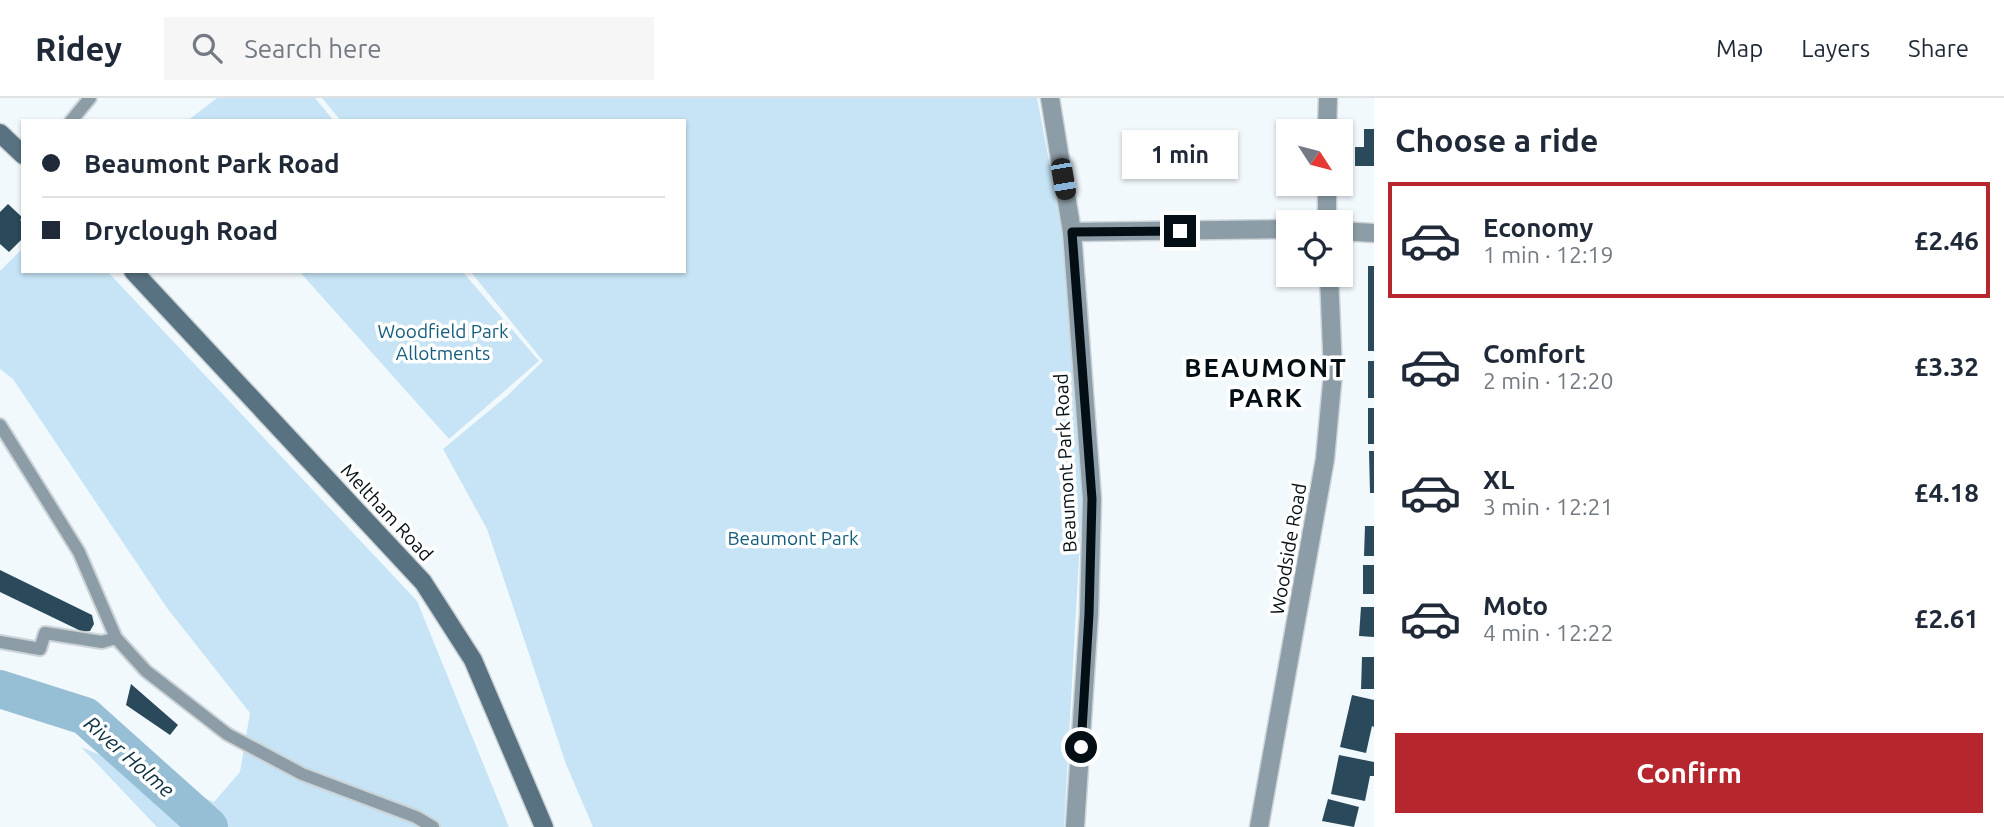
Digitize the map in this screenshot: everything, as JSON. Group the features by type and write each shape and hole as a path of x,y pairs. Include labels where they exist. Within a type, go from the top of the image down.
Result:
{"main road":[{"path":"0,133 21,153"},
{"name":"Meltham Road","path":"135,273 423,582 473,660 544,827"}],"street":[{"name":"Beaumont Park Road","path":"1050,98 1072,232 1092,499 1089,614 1076,827"},
{"path":"1327,119 1328,98"},
{"path":"1072,232 1276,229"},
{"path":"1353,232 1374,233"},
{"name":"Woodside Road","path":"1259,827 1325,459 1333,373 1329,287"}],"lane":[{"path":"73,119 90,98"},
{"path":"0,425 79,552 116,638 146,671 227,734 302,774 416,817 433,827"},
{"path":"0,642 40,649 45,633 102,642 116,638"}],"green space":[{"path":"217,98 315,98 332,119 190,119"},
{"name":"Beaumont Park","path":"322,98 1037,98 1069,265 1082,504 1064,827 593,827 566,764 487,529 443,449 507,396 543,361 472,273 686,273 686,119 339,119"},
{"path":"21,250 21,273 109,273 417,601 509,827 157,827 81,747 214,802 240,772 250,713 167,608 13,379 0,369 0,271"},
{"name":"Woodfield Park Allotments","path":"301,273 464,273 539,361 449,439"}],"building":[{"path":"1364,129 1374,129 1374,166 1355,166 1355,147 1364,147"},
{"path":"8,204 21,216 21,240 9,252 0,244 0,212"},
{"path":"1368,266 1374,266 1374,351 1368,351"},
{"path":"1368,361 1374,361 1374,398 1368,398"},
{"path":"1368,408 1374,408 1374,444 1368,444"},
{"path":"1369,451 1374,451 1374,493 1370,493"},
{"path":"1365,526 1374,526 1374,556 1364,556"},
{"path":"1363,565 1374,565 1374,594 1363,594"},
{"path":"0,570 92,615 94,624 90,631 83,632 0,592"},
{"path":"1361,607 1374,607 1374,637 1359,636"},
{"path":"1362,657 1374,657 1374,689 1361,689"},
{"path":"131,684 178,725 170,735 126,705"},
{"path":"1352,695 1374,700 1374,727 1372,726 1366,753 1340,747"},
{"path":"1339,755 1374,762 1374,776 1370,776 1365,801 1331,794"},
{"path":"1328,799 1359,807 1354,827 1322,821"}],"waterway":[{"name":"River Holme","path":"0,689 85,716 209,827"}],"district":[{"name":"BEAUMONT PARK","path":"1266,383"}],"route":[{"path":"1081,747 1092,499 1072,232 1180,231"}]}
